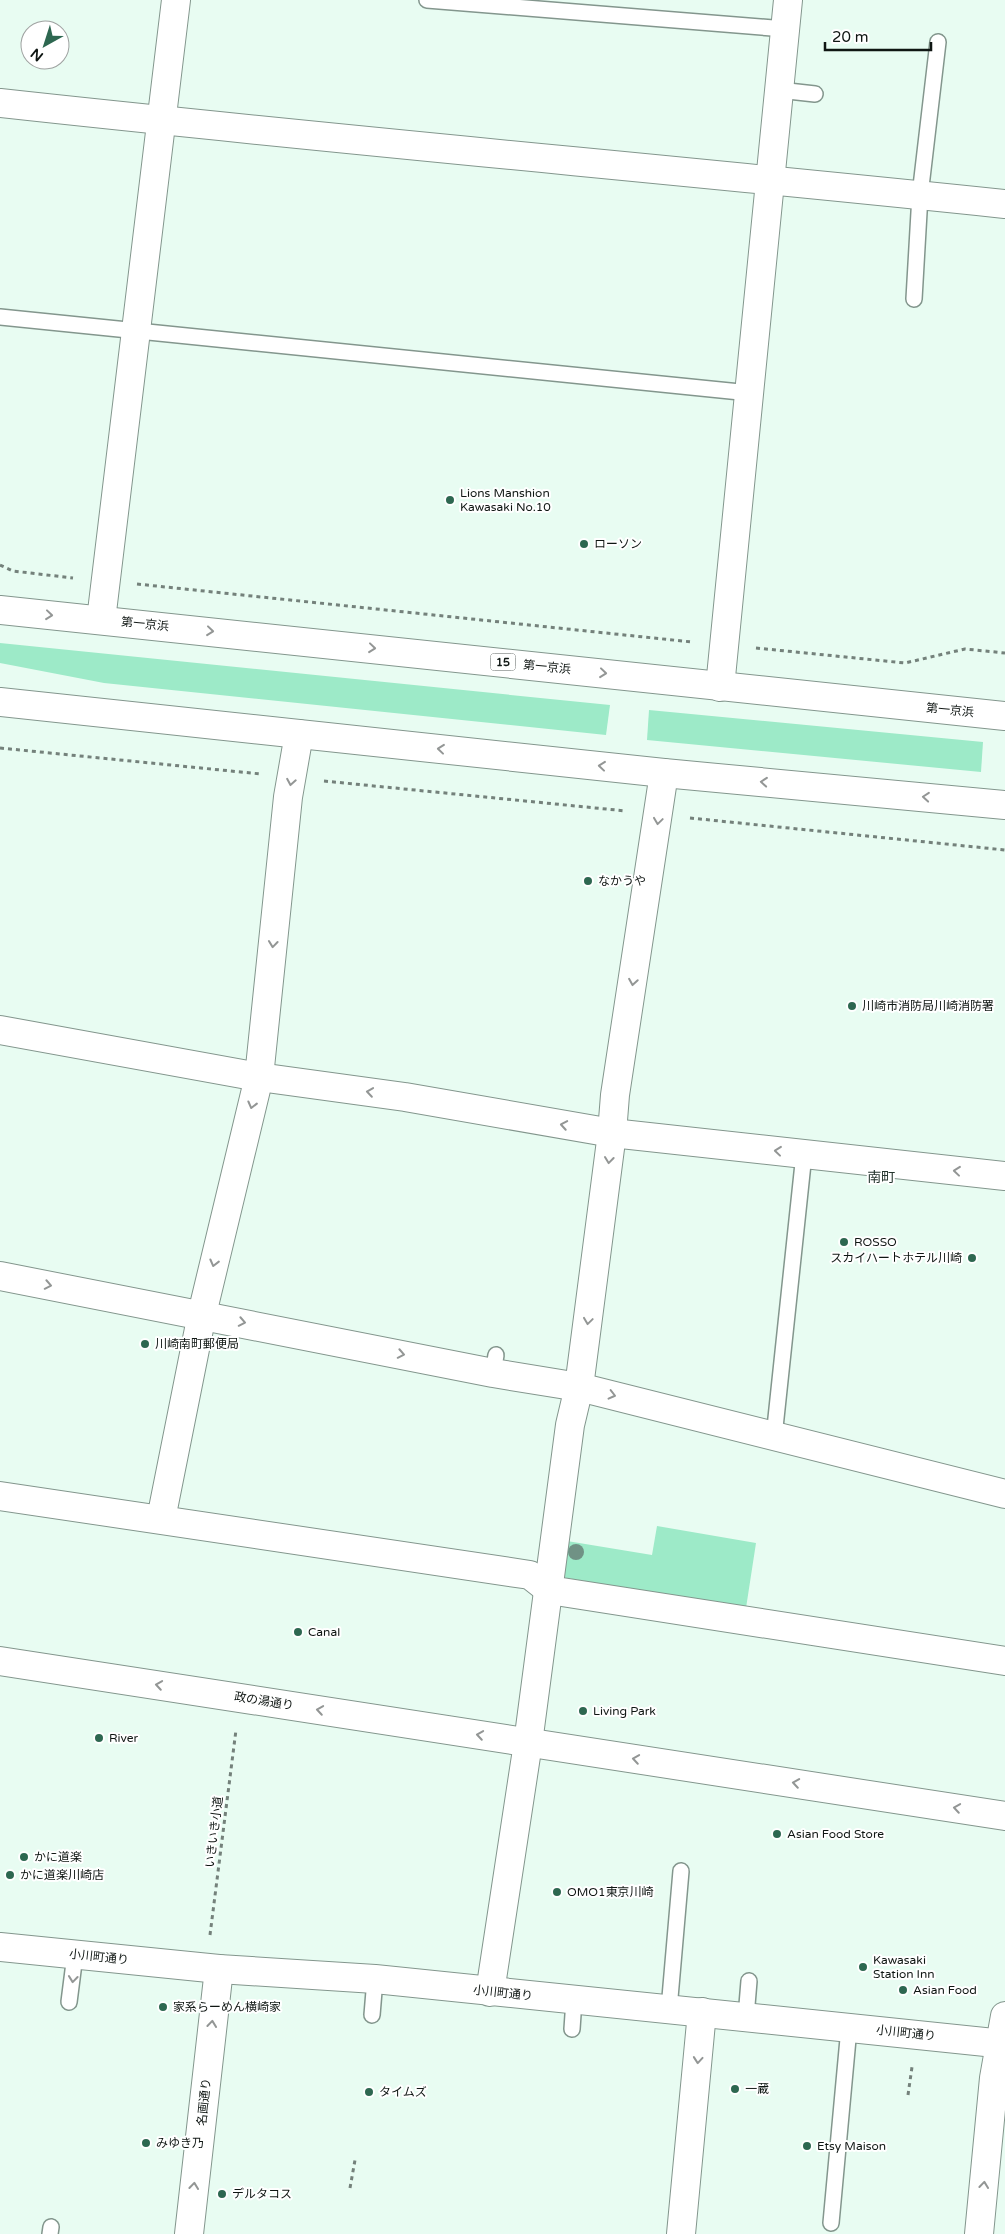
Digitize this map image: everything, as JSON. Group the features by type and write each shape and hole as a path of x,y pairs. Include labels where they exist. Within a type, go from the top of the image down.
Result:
{"main road":[{"path":"101,620 163,121 176,0"},
{"path":"720,687 788,0"},
{"path":"0,103 163,121 769,179 1005,204"},
{"name":"第一京浜","path":"0,610 1005,716"},
{"path":"0,702 664,773 1005,805"},
{"path":"161,1519 202,1314 259,1077 292,777 299,734"},
{"path":"490,1992 528,1743 570,1425 579,1387 612,1133 615,1095 664,773"},
{"path":"0,1030 259,1077 404,1106 612,1133 1005,1176"},
{"path":"0,1276 202,1314 495,1364 774,1437 1005,1494"},
{"path":"0,1496 530,1575 549,1590 1005,1661"},
{"name":"政の湯通り","path":"0,1661 1005,1816"},
{"name":"小川町通り","path":"0,1947 212,1968 375,1980 746,2016 1003,2044"},
{"name":"名画通り","path":"189,2234 212,1968"},
{"path":"681,2234 679,2186 702,2012"},
{"path":"979,2234 994,2078 1003,2044 1005,2016"}],"lane":[{"path":"427,0 785,29"},
{"path":"914,299 920,195 938,42"},
{"path":"779,90 815,94"},
{"path":"0,318 750,393"},
{"path":"774,1437 804,1154"},
{"path":"669,2009 681,1871"},
{"path":"69,2002 75,1955"},
{"path":"372,2015 375,1980"},
{"path":"746,2016 749,1981"},
{"path":"572,2029 574,2000"},
{"path":"831,2223 849,2028"}],"path":[{"path":"0,565 13,571 905,663 965,649 1005,653"},
{"path":"0,748 1005,850"},
{"name":"いきいき小道","path":"212,1968 240,1698"},
{"path":"908,2095 913,2058"},
{"path":"350,2188 355,2160"}],"green space":[{"path":"0,643 610,705 606,735 104,683 0,663"},
{"path":"649,710 983,742 981,772 647,740"},
{"path":"657,1526 756,1543 746,1608 561,1577 567,1541 652,1555"}],"place":[{"name":"Lions Manshion Kawasaki No.10","path":"450,500"},
{"name":"ローソン","path":"584,544"},
{"name":"なかうや","path":"588,881"},
{"name":"川崎市消防局川崎消防署","path":"852,1006"},
{"name":"ROSSO","path":"844,1242"},
{"name":"スカイハートホテル川崎","path":"972,1258"},
{"name":"川崎南町郵便局","path":"145,1344"},
{"name":"Canal","path":"298,1632"},
{"name":"Living Park","path":"583,1711"},
{"name":"River","path":"99,1738"},
{"name":"Asian Food Store","path":"777,1834"},
{"name":"かに道楽","path":"24,1857"},
{"name":"かに道楽川崎店","path":"10,1875"},
{"name":"OMO1東京川崎","path":"557,1892"},
{"name":"Kawasaki Station Inn","path":"863,1967"},
{"name":"Asian Food","path":"903,1990"},
{"name":"家系らーめん横崎家","path":"163,2007"},
{"name":"一蔵","path":"735,2089"},
{"name":"タイムズ","path":"369,2092"},
{"name":"みゆき乃","path":"146,2143"},
{"name":"Etsy Maison","path":"807,2146"},
{"name":"デルタコス","path":"222,2194"}],"district":[{"name":"南町","path":"881,1177"}]}
